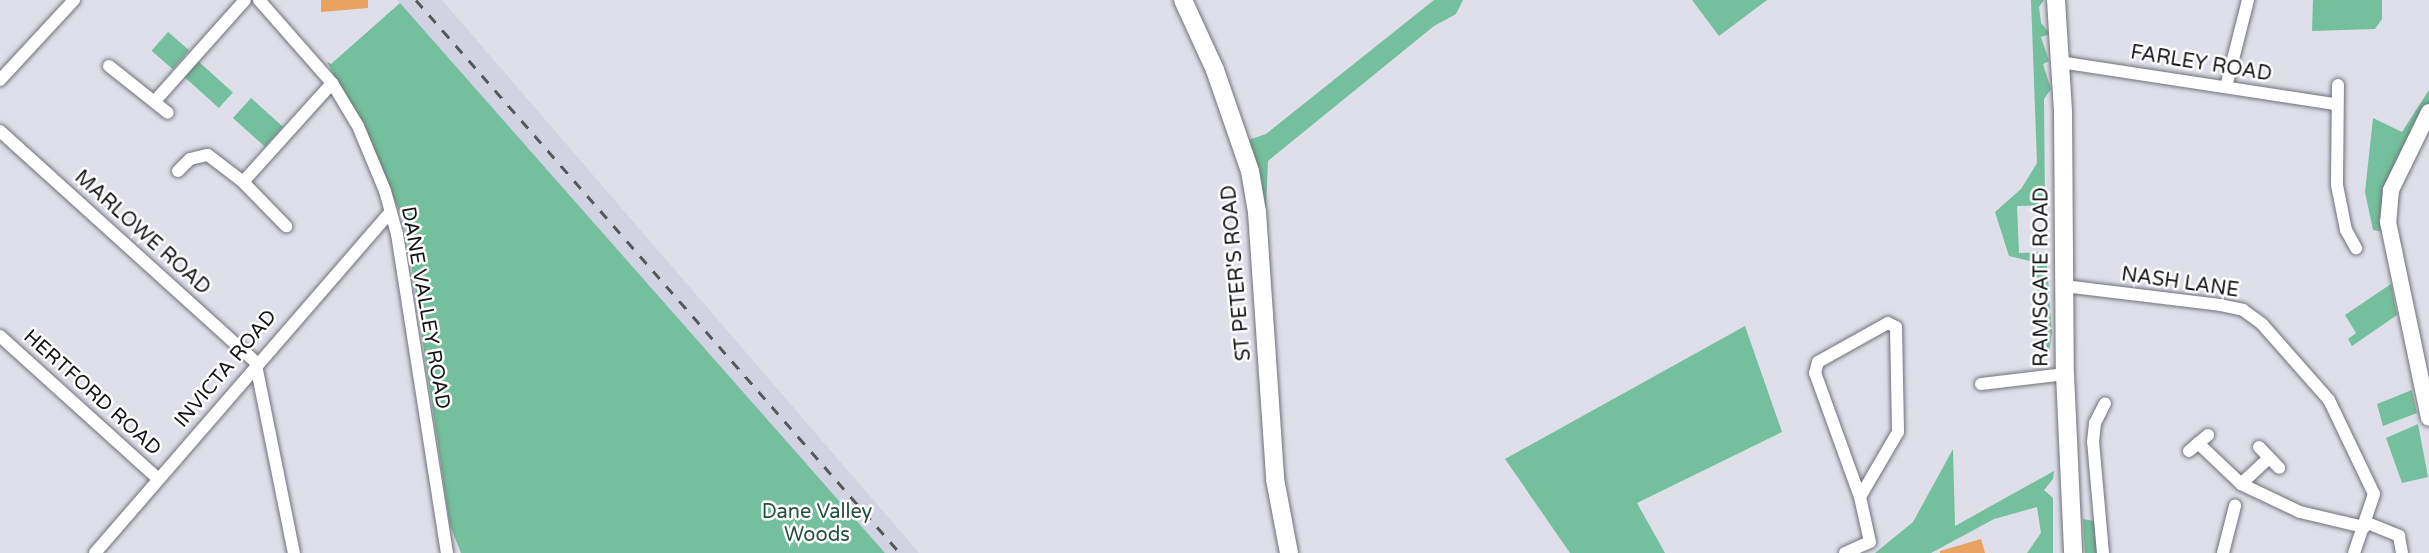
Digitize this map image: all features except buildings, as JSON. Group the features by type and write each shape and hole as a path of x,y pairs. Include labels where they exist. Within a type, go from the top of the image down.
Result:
{"main road":[{"name":"ST PETER'S ROAD","path":"1183,0 1215,70 1250,171 1257,212 1275,479 1289,553"},
{"name":"RAMSGATE ROAD","path":"2056,0 2060,62 2065,374 2073,553"}],"street":[{"path":"0,80 74,0"},
{"path":"155,102 245,0"},
{"name":"DANE VALLEY ROAD","path":"259,0 332,83 358,126 385,191 389,213 397,234 447,553"},
{"path":"2226,87 2248,0"},
{"name":"FARLEY ROAD","path":"2060,62 2336,104"},
{"path":"109,66 168,113"},
{"path":"243,182 332,83"},
{"path":"2338,85 2336,104 2337,185 2346,230 2356,248"},
{"path":"2429,112 2391,190 2388,222 2429,418"},
{"name":"MARLOWE ROAD","path":"0,131 257,364"},
{"path":"178,171 199,154 220,165 243,182 285,226"},
{"name":"INVICTA ROAD","path":"95,553 389,213"},
{"name":"NASH LANE","path":"2064,286 2243,310 2299,362 2329,400 2374,494 2364,524"},
{"path":"1845,553 1870,542 1860,497 1815,373 1818,362 1888,323 1896,327 1898,432 1860,497"},
{"name":"HERTFORD ROAD","path":"0,336 158,479"},
{"path":"257,364 294,553"},
{"path":"1981,384 2065,374"},
{"path":"2103,553 2096,514 2100,500 2092,470 2096,413 2105,403"},
{"path":"2198,443 2241,484 2300,512 2364,524 2398,536 2402,553"},
{"path":"2259,447 2278,468"},
{"path":"2241,484 2269,458"},
{"path":"2223,553 2235,506"},
{"path":"2354,553 2364,524"}],"shaded area":[{"path":"397,0 442,0 919,553 885,553"}],"green space":[{"path":"1434,0 1463,0 1456,14 1434,26 1268,161 1266,209 1258,208 1246,146 1251,139 1266,134"},
{"path":"1692,0 1767,0 1719,36"},
{"path":"2031,0 2044,0 2039,7 2041,23 2050,34 2041,37 2049,61 2043,64 2051,89 2044,99 2045,205 2017,206 2019,253 2046,252 2052,333 2048,358 2034,262 2009,256 1995,212 2021,189 2037,163"},
{"path":"2313,0 2382,0 2382,19 2375,29 2312,31"},
{"name":"Dane Valley Woods","path":"400,3 885,553 461,553 450,526 406,228 379,161 327,62 331,64"},
{"path":"168,32 189,50 173,69 152,51"},
{"path":"198,61 233,92 219,108 184,77"},
{"path":"2429,90 2429,103 2408,139 2384,232 2373,230 2365,192 2373,118 2402,132"},
{"path":"251,98 283,127 265,147 233,118"},
{"path":"2391,284 2397,315 2352,346 2348,339 2356,333 2345,315"},
{"path":"1745,326 1782,432 1637,503 1665,553 1570,553 1505,459"},
{"path":"2412,390 2417,413 2383,426 2377,404"},
{"path":"2418,424 2428,477 2402,483 2386,438"},
{"path":"1953,449 1955,526 2054,471 2053,479 2044,490 2053,498 2053,553 2027,553 2041,533 2037,507 1994,519 1931,553 1875,553 1913,522"},
{"path":"2083,519 2094,521 2099,553 2085,553"}],"railway":[{"path":"416,0 900,553"}]}
